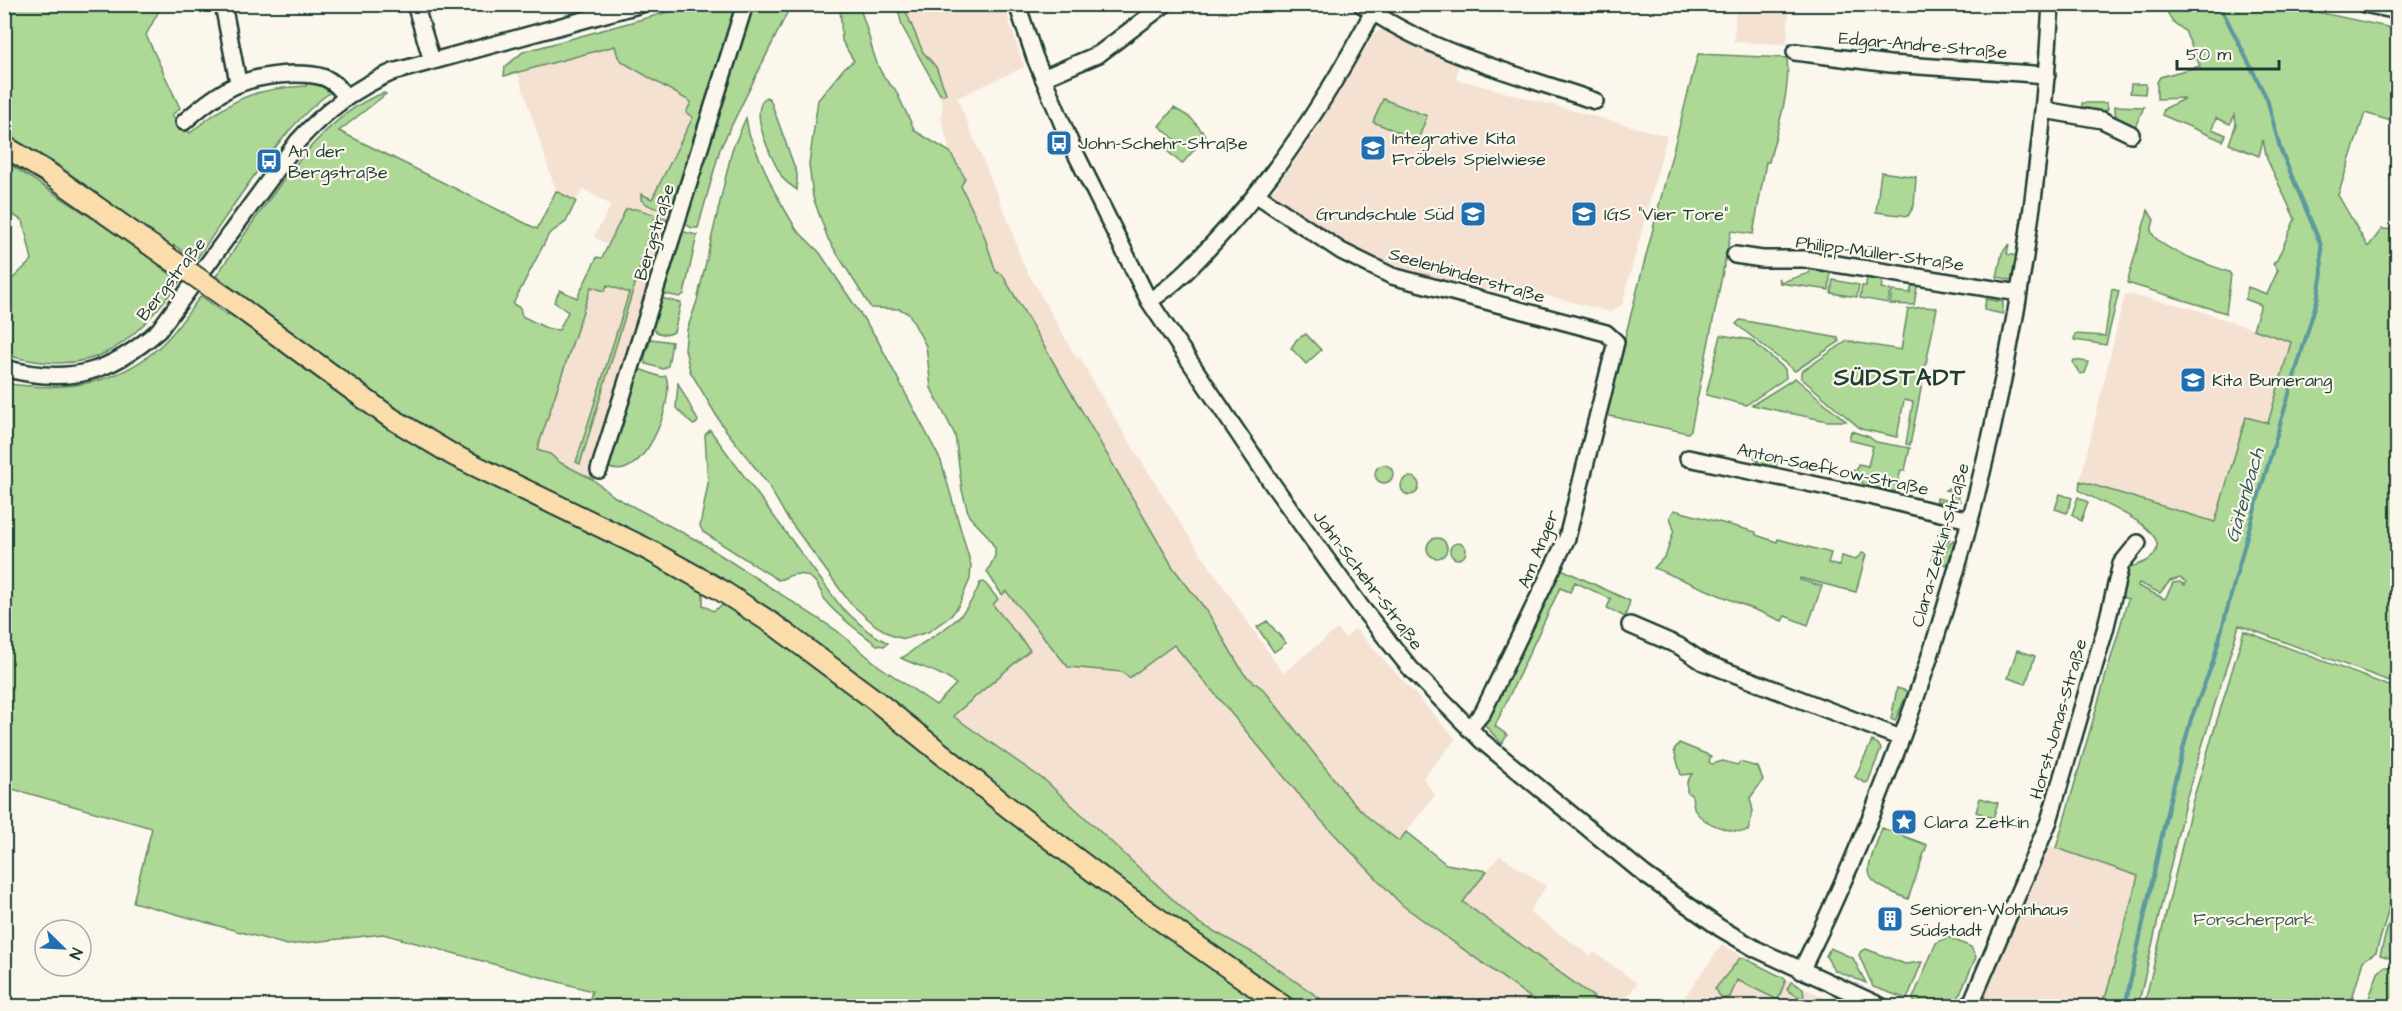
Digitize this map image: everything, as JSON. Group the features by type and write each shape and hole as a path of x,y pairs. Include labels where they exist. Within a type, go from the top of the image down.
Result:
{"main road":[{"path":"4,146 47,172 235,304 391,418 453,455 647,549 719,589 773,624 875,699 1009,808 1117,890 1283,1006"}],"street":[{"path":"223,4 238,82"},
{"path":"414,4 432,61"},
{"name":"Bergstraße","path":"4,368 48,377 69,377 118,361 139,348 159,330 298,141 315,122 346,97 393,72 642,4"},
{"name":"Bergstraße","path":"599,470 745,4"},
{"name":"John-Schehr-Straße","path":"1017,4 1043,78 1070,142 1149,301 1260,466 1351,594 1410,668 1469,729 1556,804 1644,874 1720,928 1801,971 1881,1006"},
{"path":"1043,78 1099,54 1165,4"},
{"name":"Clara-Zetkin-Straße","path":"1801,971 1869,824 1901,738 1969,520 1988,451 2019,293 2044,110 2051,4"},
{"path":"2364,4 2397,11"},
{"path":"1149,301 1167,290 1203,255 1257,195 1325,97 1370,7 1448,50 1595,101"},
{"name":"Edgar-Andre-Straße","path":"1795,52 1890,64 2047,75"},
{"path":"184,122 206,102 238,82 273,74 314,74 331,79 346,97"},
{"path":"2044,110 2102,120 2131,134"},
{"name":"Seelenbinderstraße","path":"1257,195 1351,256 1392,276 1612,337"},
{"name":"Philipp-Müller-Straße","path":"1735,255 1762,260 1804,259 2019,293"},
{"name":"Am Anger","path":"1469,729 1483,712 1567,538 1617,349 1612,337"},
{"name":"Anton-Saefkow-Straße","path":"1688,458 1874,497 1969,520"},
{"name":"Horst-Jonas-Straße","path":"1970,1006 2049,821 2105,630 2118,571 2138,543"},
{"path":"1630,625 1679,646 1703,662 1901,738"}],"shaded area":[{"path":"1736,4 1789,5 1787,44 1734,42"},
{"path":"897,5 1004,5 1024,67 957,98 1010,225 1022,262 1077,359 1080,357 1096,388 1186,532 1283,673 1337,629 1346,639 1355,628 1456,739 1423,778 1435,795 1399,841 1370,819 1349,798 1264,690 1244,674 1207,611 1174,569 1002,274 996,272 983,232 961,186 958,164 950,152 941,117 943,104 929,72 902,26"},
{"path":"1383,29 1423,51 1459,64 1456,79 1667,136 1622,305 1610,312 1504,284 1501,293 1409,271 1349,247 1272,198 1271,193 1312,137 1375,33"},
{"path":"615,46 618,57 624,63 691,102 693,116 652,199 678,207 592,479 559,462 550,454 537,450 591,287 607,285 629,292 576,462 580,463 655,218 667,222 666,218 637,209 626,209 608,245 594,237 611,205 583,189 576,201 556,191 517,71"},
{"name":"Kita Bumerang","path":"2125,294 2188,307 2292,342 2268,423 2246,418 2215,523 2080,481"},
{"path":"1006,591 1068,667 1122,672 1174,645 1316,815 1402,905 1542,1006 1331,1006 1259,956 1197,922 1047,782 952,716 1029,650 993,605"},
{"path":"2045,844 2138,876 2106,995 2095,1006 1977,1006"},
{"path":"1500,855 1546,886 1529,912 1591,956 1594,952 1637,983 1621,1006 1606,1006 1462,902"},
{"path":"1722,945 1786,979 1841,1006 1678,1006"}],"green space":[{"path":"741,4 678,207 673,209 663,210 649,206 641,200 641,194 652,199 693,117 686,113 691,102 624,63 618,57 615,46 504,76 505,67 523,52 693,5"},
{"path":"4,5 162,5 146,35 180,108 172,115 190,133 230,104 257,93 306,86 306,82 327,86 331,92 312,107 276,147 195,261 174,245 172,248 55,163 5,134"},
{"path":"749,5 791,5 720,149 698,228 692,228 683,223"},
{"path":"840,5 858,5 876,61 887,81 895,89 915,131 950,152 965,178 961,186 983,232 996,272 1002,274 1174,569 1207,611 1244,674 1264,690 1349,798 1370,819 1399,841 1406,832 1446,864 1487,871 1463,902 1606,1006 1542,1006 1402,905 1316,815 1174,645 1129,678 1122,672 1068,667 1006,591 1002,595 987,572 995,556 995,548 987,535 969,516 962,490 955,435 931,388 926,346 909,314 900,309 871,308 828,239 813,197 809,164 818,100 845,67 854,61 842,41"},
{"path":"897,5 903,5 923,52 936,67 946,93 944,95 940,94 902,26"},
{"path":"2163,5 2309,5 2308,10 2397,29 2397,123 2365,113 2338,195 2368,247 2382,229 2397,230 2397,684 2239,625 2186,799 2138,1006 2095,1006 2106,995 2138,876 2056,848 2128,599 2118,596 2125,570 2151,558 2157,548 2154,537 2145,527 2117,509 2079,490 2080,481 2215,522 2246,417 2268,423 2291,342 2253,329 2261,305 2245,299 2248,287 2267,294 2278,270 2273,264 2277,260 2295,219 2267,159 2263,140 2259,156 2229,144 2236,124 2235,115 2230,124 2216,118 2212,129 2226,135 2223,141 2162,115 2164,109 2185,98 2157,99 2157,82 2160,77 2200,66 2185,31 2173,22","holes":["2180,578 2186,582 2185,585 2180,582 2173,583 2165,599 2138,586 2139,583 2160,593 2170,581"]},
{"path":"1698,54 1787,58 1788,71 1782,110 1769,162 1766,162 1753,234 1731,231 1691,430 1688,433 1605,415"},
{"path":"2131,84 2146,84 2145,94 2130,93"},
{"path":"386,94 339,131 537,229 556,191 576,201 566,222 549,234 513,304 520,308 522,316 548,329 559,330 568,312 554,302 560,290 577,298 597,257 602,258 626,209 637,209 666,218 668,222 655,218 580,464 576,462 629,293 607,285 605,291 591,287 537,450 550,454 559,462 592,479 615,497 702,543 836,630 879,666 936,705 956,684 936,672 901,658 938,634 962,614 980,583 984,582 998,599 993,605 1030,650 953,716 1047,782 1197,922 1259,956 1331,1006 1295,1006 1280,997 1079,851 867,684 777,617 458,447 397,411 240,297 241,294 216,276 269,199 312,145 335,123 359,105"},
{"path":"766,97 770,99 797,174 797,190 782,177 760,124 761,104"},
{"path":"1383,99 1427,116 1418,140 1373,122"},
{"path":"2082,103 2107,103 2108,109 2102,112 2082,108"},
{"path":"2115,106 2144,107 2135,127 2126,125 2117,119"},
{"path":"1174,108 1191,118 1206,136 1182,164 1167,151 1176,140 1159,126"},
{"path":"746,118 749,134 774,191 796,229 820,253 877,339 941,461 971,565 970,579 959,605 951,616 928,632 905,639 893,636 875,625 850,603 786,516 767,483 722,425 690,371 685,349 687,330 697,301 732,150"},
{"path":"5,161 161,263 159,266 180,281 143,325 125,341 106,353 86,360 63,363 5,355 4,287 32,260 23,221 5,210"},
{"path":"1881,172 1916,177 1914,206 1908,216 1876,212"},
{"path":"2148,210 2154,220 2151,231 2164,245 2229,272 2231,275 2226,313 2127,283"},
{"path":"680,231 697,235 684,294 680,297 665,294 662,290"},
{"path":"2009,244 2007,254 2018,256 2015,277 2011,280 1997,277 2002,253"},
{"path":"1810,266 1831,266 1829,290 1780,283 1778,278 1782,282 1809,273"},
{"path":"1867,273 1884,275 1881,288 1890,290 1888,303 1860,298 1862,286 1866,286"},
{"path":"1833,280 1859,285 1857,297 1831,293"},
{"path":"1913,280 1918,281 1914,305 1890,304 1892,291 1910,293"},
{"path":"2112,289 2119,291 2106,345 2074,340 2075,334 2105,336"},
{"path":"201,296 227,315 229,312 335,391 417,445 478,479 639,557 703,591 703,605 713,611 725,604 768,631 1121,904 1267,1006 588,1006 592,991 383,934 287,945 133,902 152,828 5,787 4,383 49,387 93,382 114,375 153,352 174,331"},
{"path":"661,298 681,303 674,332 669,334 660,334 653,329"},
{"path":"1986,299 2003,302 2003,314 1984,310"},
{"path":"1937,308 1910,445 1906,444 1913,402 1904,400 1897,437 1861,429 1801,378 1801,372 1847,341 1901,350 1908,309"},
{"path":"1740,320 1838,338 1839,342 1795,371 1736,324"},
{"path":"1306,334 1321,350 1306,364 1291,348 1297,339"},
{"path":"1721,335 1751,340 1785,369 1786,378 1746,405 1706,395"},
{"path":"651,339 672,342 668,366 663,369 646,364 644,359"},
{"path":"2074,360 2089,362 2085,373 2080,374 2073,363"},
{"path":"639,369 661,377 666,376 668,389 661,422 643,454 632,465 620,470 608,467 608,459 628,393"},
{"path":"1795,378 1846,421 1827,421 1752,405"},
{"path":"678,383 698,421 696,424 693,425 676,408"},
{"path":"710,430 841,607 869,632 888,643 884,646 877,645 844,620 827,603 816,583 809,577 796,574 778,580 703,532 700,526 708,484 705,435"},
{"path":"1851,431 1876,442 1910,448 1905,470 1901,470 1895,492 1865,485 1849,471 1857,470 1858,464 1868,466 1873,446 1849,440"},
{"path":"1758,454 1778,459 1775,471 1764,468 1754,457"},
{"path":"1384,465 1390,468 1393,474 1390,480 1384,483 1378,480 1375,474 1378,468"},
{"path":"1410,477 1416,480 1419,486 1416,492 1410,495 1404,492 1401,486 1404,480"},
{"path":"1952,486 1960,501 1952,504 1936,501 1937,498 1951,501 1953,492 1945,490"},
{"path":"2060,494 2072,498 2067,513 2055,509"},
{"path":"2078,497 2088,502 2081,521 2072,514"},
{"path":"1674,510 1756,532 1756,535 1777,542 1778,539 1831,553 1828,563 1839,566 1842,556 1855,560 1862,553 1866,554 1856,592 1800,578 1800,580 1822,586 1808,625 1785,616 1782,621 1654,568 1666,555 1674,530 1670,517"},
{"path":"1941,526 1949,528 1949,541 1935,561 1932,560"},
{"path":"1433,538 1441,538 1447,544 1447,552 1441,558 1433,558 1427,552 1427,544"},
{"path":"1953,540 1955,541 1947,565 1938,562"},
{"path":"1458,543 1466,551 1458,559 1450,551"},
{"path":"1557,567 1630,601 1625,617 1607,608 1611,599 1575,582 1570,592 1560,588 1495,726 1507,735 1502,744 1484,724"},
{"path":"1267,621 1286,643 1274,652 1257,627"},
{"name":"Forscherpark","path":"2244,631 2397,689 2397,866 2390,868 2388,873 2391,879 2390,899 2376,952 2363,961 2350,1006 2144,1006 2193,800"},
{"path":"2017,650 2035,656 2026,684 2008,678"},
{"path":"1897,688 1907,691 1907,694 1895,721 1891,719"},
{"path":"1872,741 1881,749 1868,782 1865,783 1855,777"},
{"path":"1679,743 1711,756 1709,762 1712,764 1723,761 1737,765 1740,762 1758,767 1763,780 1750,798 1753,811 1748,831 1734,831 1718,827 1699,815 1694,808 1692,796 1687,792 1687,782 1692,774 1681,775 1674,750"},
{"path":"1980,798 1998,803 1993,818 1976,812"},
{"path":"1882,828 1927,845 1908,899 1880,886 1870,874 1869,866"},
{"path":"2397,892 2398,960 2380,955"},
{"path":"1948,937 1971,947 1976,957 1955,1006 1925,1006 1914,1002 1913,998 1936,943"},
{"path":"1830,948 1853,958 1866,983 1834,970 1826,956"},
{"path":"1866,949 1905,964 1922,962 1907,999 1873,987 1859,955"},
{"path":"1740,958 1786,979 1778,1000 1737,980 1730,997 1722,999 1715,989"},
{"path":"2384,967 2397,967 2397,1006 2366,1006 2378,973"},
{"path":"1791,982 1803,988 1804,1000 1787,990"}],"waterway":[{"name":"Gätenbach","path":"2125,1006 2169,803 2191,719 2213,662 2248,532 2317,300 2322,273 2321,245 2280,148 2267,99 2219,4"}],"place":[{"name":"John-Schehr-Straße","path":"1059,143"},
{"name":"Integrative Kita Fröbels Spielwiese","path":"1373,148"},
{"name":"An der Bergstraße","path":"269,161"},
{"name":"Grundschule Süd","path":"1473,214"},
{"name":"IGS \"Vier Tore\"","path":"1584,214"},
{"name":"Kita Bumerang","path":"2193,380"},
{"name":"Clara Zetkin","path":"1904,822"},
{"name":"Senioren-Wohnhaus Südstadt","path":"1890,919"}],"district":[{"name":"SÜDSTADT","path":"1900,377"}]}
